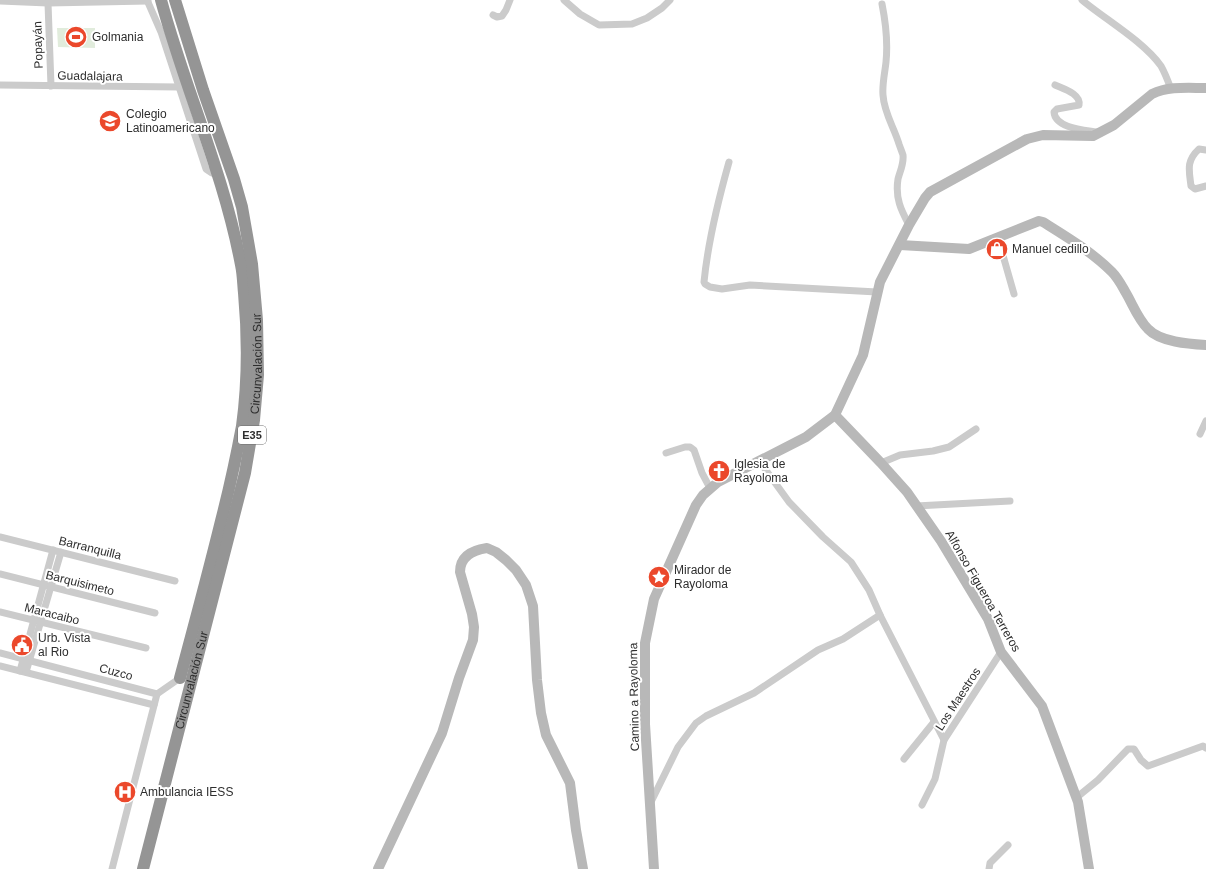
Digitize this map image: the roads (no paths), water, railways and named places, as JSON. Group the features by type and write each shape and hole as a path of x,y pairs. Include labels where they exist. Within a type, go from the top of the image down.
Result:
{"highway":[{"path":"150,0 166,17"},
{"name":"Circunvalación Sur","path":"161,0 166,17 165,31 178,57 218,174 230,216 242,267 247,335 246,392 241,430 212,559 180,678"},
{"name":"Circunvalación Sur","path":"144,869 245,473 254,420 258,375 257,320 254,276 244,214 234,179 203,90 175,0"}],"street":[{"path":"0,1 48,3 150,0 165,31 179,87 206,169 212,173 218,174"},
{"path":"493,15 497,17 502,16 510,0"},
{"path":"564,0 580,14 599,25 632,24 647,18 662,8 670,0"},
{"path":"1082,0 1136,41 1151,55 1160,66 1171,88"},
{"name":"Popayán","path":"48,3 51,86"},
{"path":"882,4 887,40 882,93 886,112 903,155 897,192 899,208 909,225"},
{"name":"Guadalajara","path":"0,85 179,87"},
{"path":"1055,85 1075,95 1080,100 1080,104 1074,107 1057,109 1054,112 1054,116 1066,126 1074,129 1100,132"},
{"name":"Camino a Rayoloma","path":"654,869 645,724 645,643 654,599 696,505 710,488 718,482 760,462 806,437 835,416 863,355 880,282 909,225 930,192 1027,139 1043,135 1093,136 1114,125 1152,94 1171,88 1206,88"},
{"path":"1206,150 1199,149 1188,164 1191,186 1195,189 1206,186"},
{"path":"729,162 714,216 707,252 704,284 710,287 722,289 750,285 877,292"},
{"path":"900,244 969,249 1039,222 1044,222 1087,250 1114,274 1139,317 1148,329 1156,336 1167,340 1205,346"},
{"path":"998,238 1014,294"},
{"name":"Alfonso Figueroa Terreros","path":"835,416 907,492 941,541 988,620 1001,652 1042,706 1076,798 1089,869"},
{"path":"1200,434 1206,420"},
{"path":"881,463 900,455 933,451 949,447 976,429"},
{"path":"666,454 685,447 690,447 694,450 702,473 710,488"},
{"path":"760,462 789,502 823,537 851,562 869,590 880,615 944,740"},
{"path":"916,506 1010,501"},
{"name":"Barranquilla","path":"0,537 175,581"},
{"path":"378,869 442,733 459,678 473,640 474,627 472,614 460,572 462,560 469,553 487,548 496,552 516,570 526,585 533,606 537,680 544,728 570,783 583,869"},
{"path":"23,671 37,621 53,550"},
{"path":"37,621 51,587 61,552"},
{"name":"Barquisimeto","path":"0,574 155,613"},
{"name":"Maracaibo","path":"0,612 146,648"},
{"path":"650,804 678,748 696,723 706,716 754,693 818,650 843,639 880,615"},
{"name":"Los Maestros","path":"922,805 935,779 944,740 1001,652"},
{"name":"Cuzco","path":"0,653 157,694"},
{"name":"Cuzco","path":"0,666 154,705"},
{"path":"112,869 157,694 180,678"},
{"path":"904,759 934,722"},
{"path":"1076,798 1098,780 1128,749 1134,749 1148,766 1203,746 1206,748"},
{"path":"989,869 990,863 1008,845"}],"place":[{"name":"Golmania","path":"76,37"},
{"name":"Colegio Latinoamericano","path":"110,121"},
{"name":"Manuel cedillo","path":"997,249"},
{"name":"Iglesia de Rayoloma","path":"719,471"},
{"name":"Mirador de Rayoloma","path":"659,577"},
{"name":"Urb. Vista al Rio","path":"22,645"},
{"name":"Ambulancia IESS","path":"125,792"}]}
